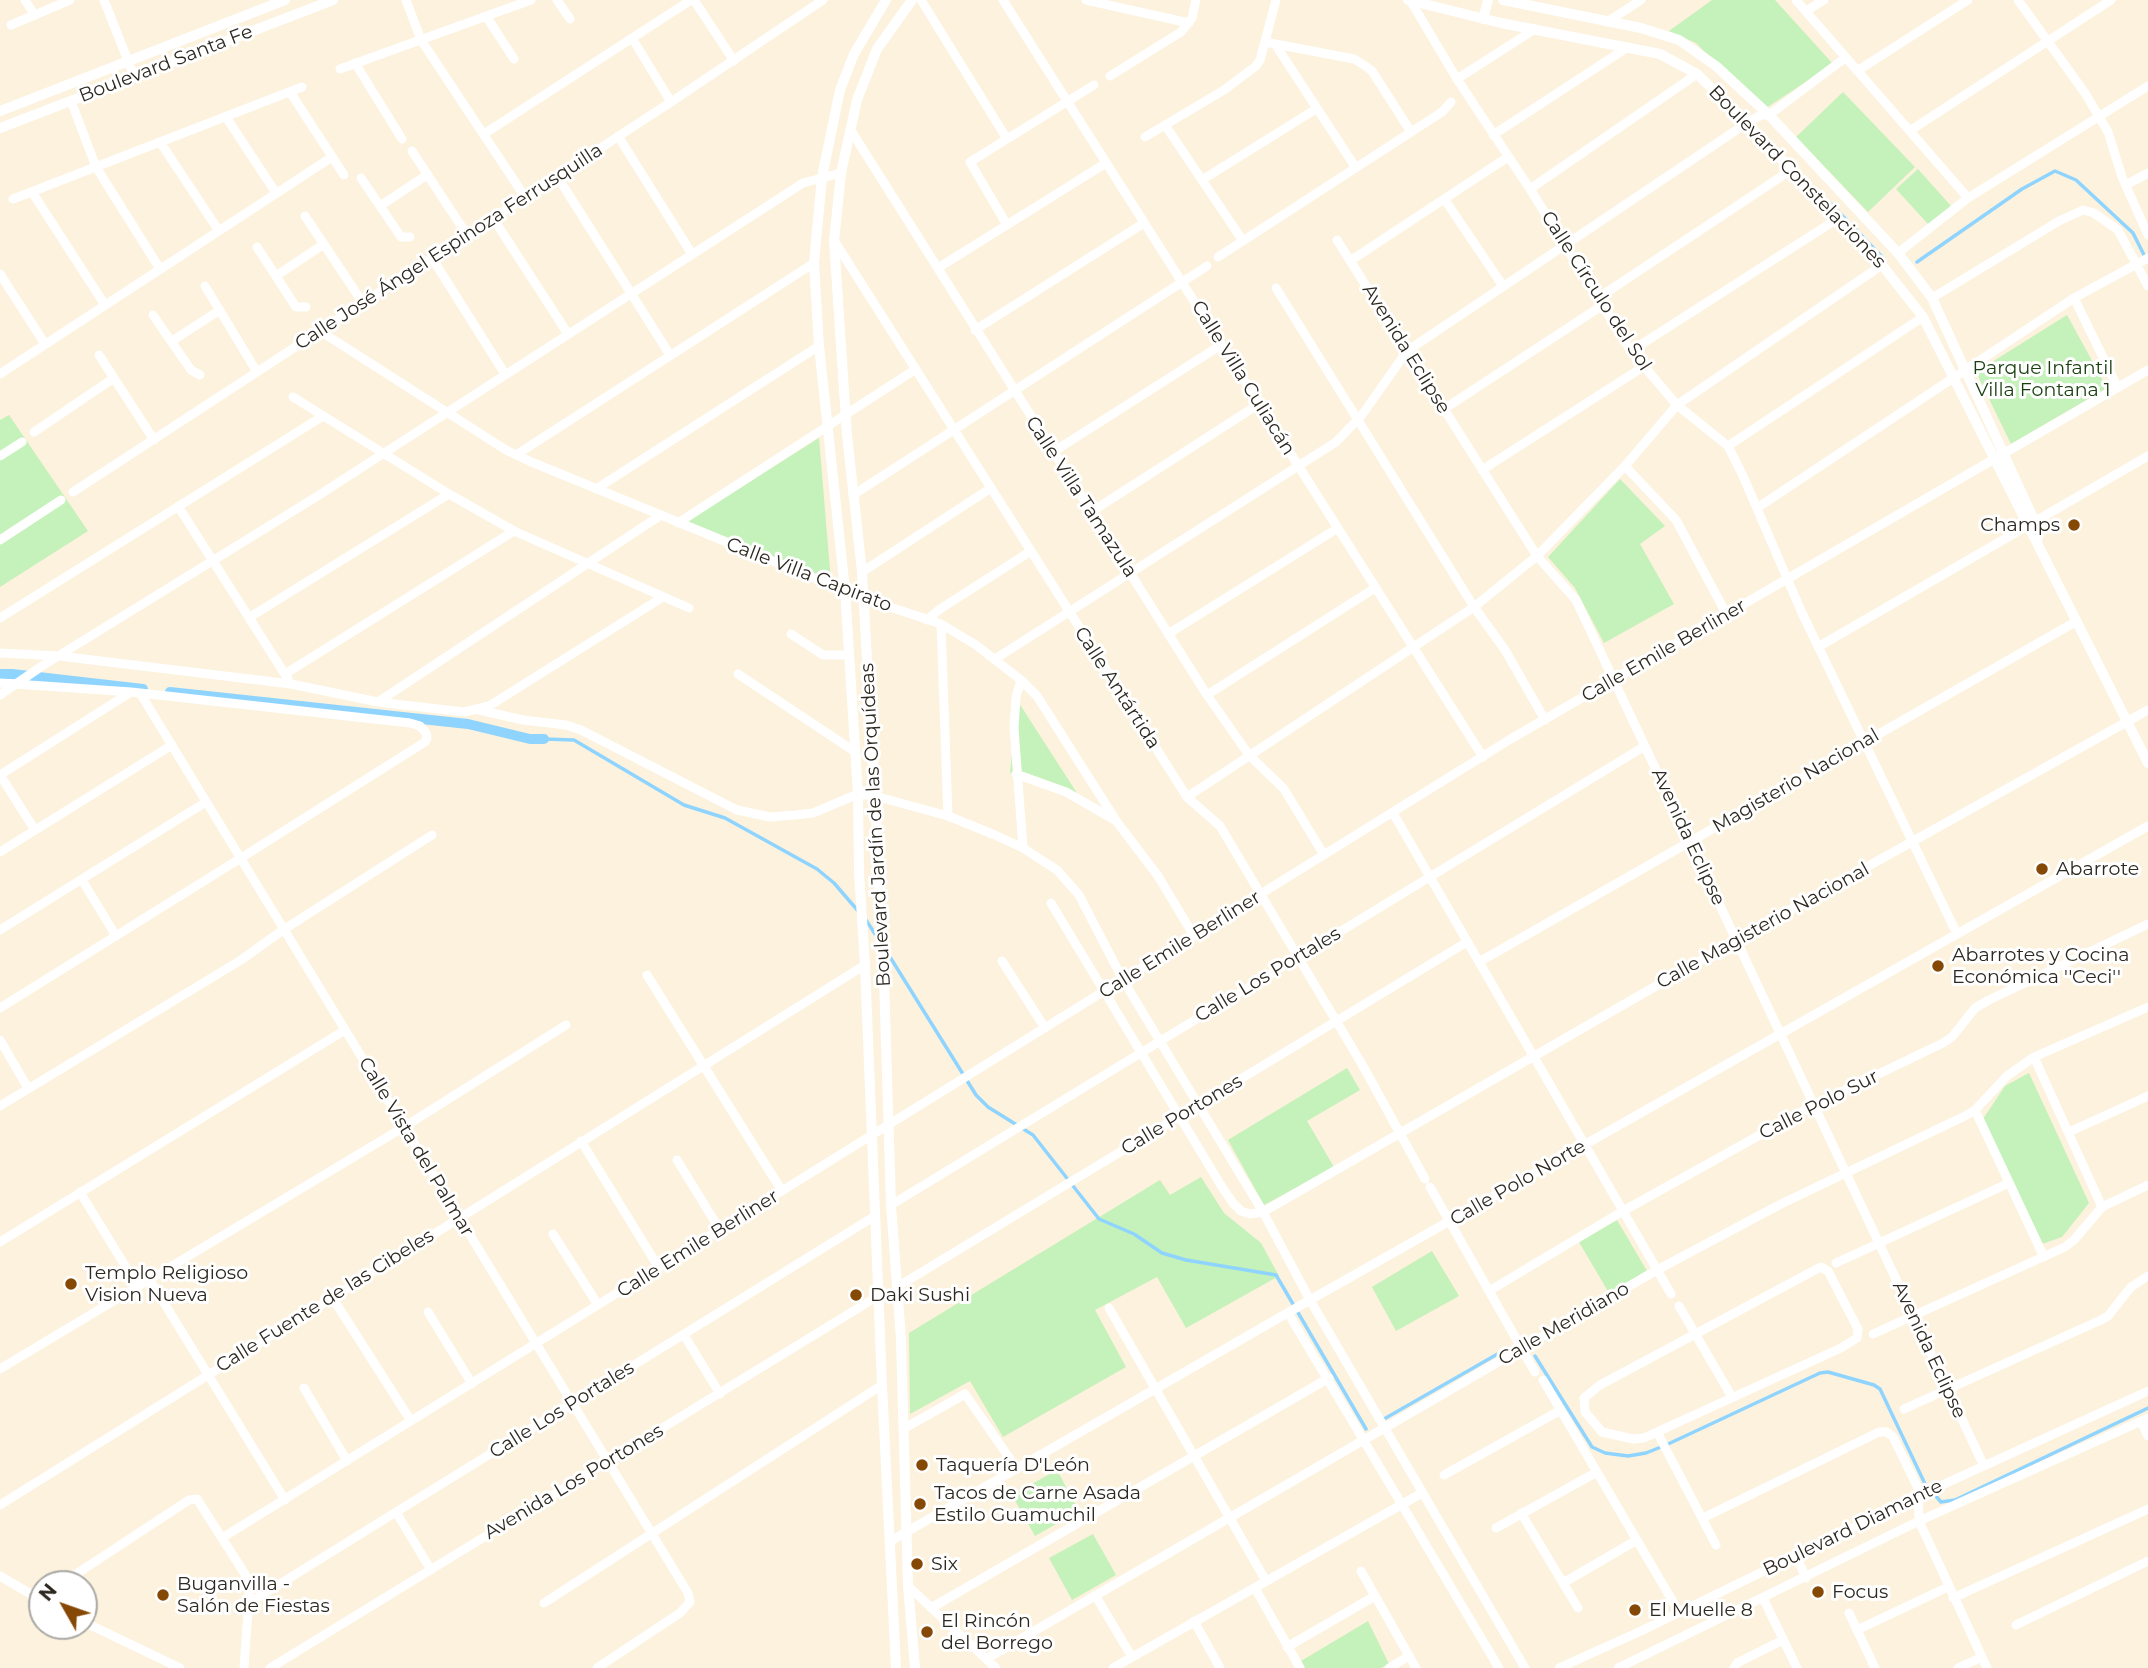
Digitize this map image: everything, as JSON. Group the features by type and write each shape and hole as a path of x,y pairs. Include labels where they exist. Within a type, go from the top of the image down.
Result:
{"street":[{"path":"24,0 34,14"},
{"path":"11,24 70,0"},
{"path":"104,0 134,76"},
{"name":"Boulevard Santa Fe","path":"0,111 285,0"},
{"name":"Boulevard Santa Fe","path":"0,128 332,0"},
{"path":"406,0 421,40 525,197"},
{"path":"340,69 531,0"},
{"path":"558,0 570,19"},
{"path":"484,134 693,0 734,61"},
{"name":"Calle José Ángel Espinoza Ferrusquilla","path":"73,492 671,103 823,0"},
{"name":"Boulevard Jardín de las Orquídeas","path":"886,0 854,54 840,90 822,177 814,263 819,345 845,590 858,794 859,872 896,1668"},
{"name":"Boulevard Jardín de las Orquídeas","path":"912,0 877,49 857,100 841,173 834,241 834,272 847,435 862,572 875,796 891,1205 905,1428 908,1586 915,1668"},
{"path":"920,0 1007,139"},
{"name":"Calle Villa Culiacán","path":"1003,0 1483,757"},
{"path":"1086,0 1189,23"},
{"path":"1110,76 1181,32 1189,23 1196,0"},
{"path":"1145,137 1250,71 1260,60 1276,0"},
{"name":"Boulevard Constelaciones","path":"1409,0 1483,19 1660,54 1697,74 1748,122 1882,265 1923,317 1999,456 2038,543 2148,763"},
{"name":"Calle Círculo del Sol","path":"1409,0 1631,352 1677,405 1728,446 1802,613 1957,934"},
{"path":"1483,19 1488,0"},
{"path":"1503,0 1523,2 1608,22 1641,0"},
{"path":"1796,0 1968,198"},
{"path":"1806,11 1824,0"},
{"path":"1857,71 1968,0"},
{"path":"2018,0 2085,93 2108,132 2126,185 2148,235"},
{"path":"1910,130 2111,0"},
{"path":"486,16 514,59"},
{"name":"Boulevard Constelaciones","path":"1608,22 1641,28 1679,40 1716,66 1898,253 1932,298 1966,368 1999,456"},
{"path":"1457,79 1535,29"},
{"path":"632,38 671,103"},
{"path":"1265,42 1354,59 1364,65 1372,71 1411,132"},
{"path":"1275,44 1356,168"},
{"path":"1493,135 1628,47"},
{"path":"995,659 1336,442 1357,421 1407,351 1748,122 1765,115 1845,58"},
{"path":"355,63 402,139"},
{"path":"1530,189 1697,74"},
{"path":"1007,225 970,162 1094,85"},
{"path":"1898,253 1968,198 2148,86"},
{"path":"13,199 302,87"},
{"path":"289,92 344,175"},
{"path":"71,101 96,167 160,270"},
{"path":"1217,257 1442,112 1451,102"},
{"path":"1202,180 1316,109"},
{"path":"226,117 276,193"},
{"path":"1165,125 1243,241"},
{"name":"Calle Villa Tamazula","path":"850,129 1207,695 1249,755 1284,789 1325,855"},
{"path":"618,136 692,254"},
{"path":"160,142 219,231"},
{"path":"412,150 467,235"},
{"path":"0,374 332,157"},
{"path":"1350,261 1508,157"},
{"path":"938,268 1106,163"},
{"path":"1444,409 1791,170"},
{"path":"0,695 803,183 841,173"},
{"path":"2126,185 2148,173"},
{"path":"380,206 427,175"},
{"path":"557,176 670,355"},
{"path":"361,178 401,237 410,237"},
{"path":"32,192 105,305"},
{"path":"1445,200 1503,286"},
{"path":"1932,298 2082,210 2094,213 2118,230 2139,263 2148,286"},
{"path":"305,216 363,303"},
{"path":"493,218 568,334"},
{"path":"1631,352 1837,219"},
{"path":"975,330 1144,223"},
{"name":"Avenida Eclipse","path":"1337,240 1537,556 1576,600 1984,1466"},
{"name":"Calle Antártida","path":"834,241 1187,797 1220,826 1337,1022 1535,1373"},
{"path":"276,276 324,244"},
{"path":"257,247 296,307 306,307"},
{"path":"432,258 505,374"},
{"path":"516,455 814,263"},
{"path":"1757,508 2074,298 2139,263"},
{"path":"1187,797 1474,607 1537,556 1625,466 1677,405 1882,265"},
{"path":"853,495 1207,266"},
{"path":"0,274 45,344"},
{"path":"1901,287 1916,275"},
{"path":"205,286 257,372"},
{"path":"1276,288 1474,607 1505,650 1545,720"},
{"path":"2074,298 2118,388"},
{"path":"172,341 220,310"},
{"path":"153,315 191,370 200,375"},
{"path":"1728,446 1923,317"},
{"name":"Calle Villa Capirato","path":"320,331 516,455 863,598 941,624 995,659 1037,696 1117,822 1158,876 1194,936"},
{"path":"596,489 819,345"},
{"path":"1053,452 1222,345"},
{"path":"99,355 154,440"},
{"path":"1482,470 1643,367"},
{"path":"678,523 916,369"},
{"name":"Calle Emile Berliner","path":"222,1538 1483,757 2148,370"},
{"path":"34,432 114,378"},
{"path":"293,397 514,531 689,608"},
{"path":"1091,512 1259,404"},
{"path":"0,618 323,416"},
{"path":"0,456 22,442"},
{"path":"1818,647 2148,456"},
{"path":"1625,466 1676,520 1727,615"},
{"path":"862,572 991,488"},
{"path":"250,617 449,494"},
{"path":"0,540 61,500"},
{"path":"178,506 291,684"},
{"path":"378,702 661,515"},
{"path":"1168,634 1338,528"},
{"path":"285,674 514,531"},
{"path":"927,620 1031,551"},
{"path":"1207,695 1375,588"},
{"path":"479,710 663,597"},
{"name":"Magisterio Nacional","path":"1479,962 2077,621"},
{"path":"941,624 948,816"},
{"path":"791,634 823,655 849,655"},
{"path":"0,653 59,656 291,684 378,702 464,712 479,710 523,720 566,725 581,730 730,807 749,813 770,817 813,813 858,794 875,796 948,816 1023,848 1057,870 1079,895 1124,980 1263,1212 1310,1300 1525,1668"},
{"path":"738,674 854,751"},
{"path":"0,683 22,680 420,726 427,738 425,742 241,858 0,1007"},
{"path":"1021,680 1016,697 1014,728 1023,848"},
{"path":"34,831 0,775 135,692"},
{"name":"Calle Vista del Palmar","path":"135,692 172,745 688,1593 690,1602 680,1613 597,1668"},
{"name":"Calle Magisterio Nacional","path":"1399,1132 2148,710"},
{"path":"0,852 172,745"},
{"name":"Calle Los Portales","path":"891,1205 1645,746"},
{"path":"1016,774 1066,792 1117,822"},
{"path":"0,930 206,802"},
{"path":"1393,813 1671,1294"},
{"name":"Calle Polo Norte","path":"889,1542 1310,1300 2148,826"},
{"path":"0,1106 241,960 283,930 432,835"},
{"path":"82,880 116,936"},
{"path":"1051,904 1233,1203 1241,1211 1250,1214 1263,1212 1399,1132"},
{"name":"Calle Polo Sur","path":"1489,1292 1623,1211 1814,1105 1943,1043 1952,1037 1975,1008 1989,1000 2148,924"},
{"name":"Calle Portones","path":"897,1287 1467,942"},
{"path":"1002,961 1045,1028"},
{"name":"Calle Fuente de las Cibeles","path":"0,1505 865,965"},
{"path":"647,975 782,1191"},
{"name":"Calle Meridiano","path":"986,1659 1657,1270 1781,1204 1975,1110 2007,1076 2034,1057 2148,1007"},
{"path":"0,1369 404,1127 566,1025"},
{"path":"0,1242 345,1030"},
{"path":"0,1040 28,1088"},
{"path":"2034,1057 2102,1207"},
{"path":"2069,1132 2148,1096"},
{"path":"1975,1110 2044,1257"},
{"path":"582,1141 659,1268"},
{"path":"677,1160 720,1230"},
{"path":"1836,1262 2010,1183"},
{"path":"1873,1334 2044,1257 2074,1240 2102,1207 2148,1185"},
{"path":"80,1192 138,1287"},
{"name":"Calle Los Portales","path":"249,1603 876,1216"},
{"path":"553,1234 598,1306"},
{"path":"1825,1268 1858,1329 1857,1338 1841,1348 1732,1397 1659,1436 1633,1439 1602,1432 1585,1412 1584,1398 1600,1385 1695,1334 1815,1270 1825,1268"},
{"path":"1905,1409 2101,1320 2108,1316 2131,1287 2148,1276"},
{"path":"150,1280 285,1500"},
{"name":"Avenida Los Portones","path":"270,1668 878,1296"},
{"path":"332,1297 411,1421"},
{"path":"1679,1306 1732,1397"},
{"path":"1109,1308 1266,1581"},
{"path":"428,1312 472,1384"},
{"path":"1288,1313 1499,1668"},
{"path":"684,1335 720,1394"},
{"path":"932,1608 1329,1378"},
{"path":"1544,1380 1679,1612"},
{"path":"544,1604 882,1385"},
{"path":"304,1388 347,1461"},
{"name":"Boulevard Diamante","path":"1559,1668 1918,1496 2148,1391"},
{"path":"905,1428 965,1394 1017,1469"},
{"path":"1444,1475 1561,1410"},
{"path":"1618,1668 1919,1521 2145,1420 2148,1436"},
{"path":"1703,1518 1883,1431 1893,1437 1918,1488 1919,1521 1987,1668"},
{"path":"1659,1436 1716,1545"},
{"path":"1496,1528 1597,1472"},
{"path":"1113,1668 1422,1493"},
{"path":"83,1570 194,1498 198,1500 248,1578 249,1603 244,1668"},
{"path":"1953,1598 2148,1509"},
{"path":"396,1512 431,1570"},
{"path":"1521,1513 1578,1608"},
{"path":"1563,1583 1637,1540"},
{"path":"1797,1555 1806,1578"},
{"path":"2016,1625 2148,1561"},
{"path":"1361,1571 1416,1668"},
{"path":"0,1576 28,1592"},
{"path":"908,1586 996,1668"},
{"path":"1857,1630 1948,1587"},
{"path":"1255,1588 1300,1668"},
{"path":"1095,1595 1132,1657"},
{"path":"1287,1647 1375,1595"},
{"path":"1763,1598 1797,1668"},
{"path":"1849,1613 1875,1668"},
{"path":"1194,1621 1220,1668"},
{"path":"98,1629 180,1668"},
{"path":"1734,1668 1737,1663 1783,1640"},
{"path":"1389,1668 1409,1656"},
{"path":"1958,1668 1982,1657"}],"green space":[{"path":"1712,0 1775,0 1833,64 1763,110 1696,43 1669,31"},
{"path":"1843,92 1915,167 1868,212 1796,137"},
{"path":"1918,169 1951,206 1929,225 1896,189"},
{"name":"Parque Infantil Villa Fontana 1","path":"2067,315 2107,388 2011,444 1976,372"},
{"path":"9,415 88,531 0,587 0,420"},
{"path":"819,438 831,582 684,523"},
{"path":"1620,479 1665,526 1640,544 1674,604 1604,643 1575,588 1548,557"},
{"path":"1017,700 1086,807 1052,786 1010,773"},
{"path":"1347,1068 1360,1090 1307,1121 1334,1167 1264,1205 1228,1140"},
{"path":"2029,1073 2089,1203 2062,1237 2042,1244 1983,1119 2005,1086"},
{"path":"1201,1177 1224,1213 1261,1243 1279,1276 1186,1328 1157,1277 1095,1310 1126,1367 1003,1437 970,1381 910,1414 909,1333 1160,1180 1170,1195"},
{"path":"1617,1220 1647,1271 1609,1293 1579,1242"},
{"path":"1432,1251 1459,1296 1396,1331 1372,1287"},
{"path":"1057,1470 1079,1511 1035,1536 1012,1495"},
{"path":"1093,1534 1116,1575 1072,1600 1049,1558"},
{"path":"1368,1621 1389,1664 1381,1668 1305,1668 1301,1661"}],"waterway":[{"path":"1917,262 2022,189 2055,171 2076,180 2133,233 2145,257"},
{"path":"1831,204 1884,259"},
{"path":"0,674 143,689"},
{"path":"170,692 468,724 530,739 544,739"},
{"path":"544,739 574,740 684,805 725,818 817,869 834,883 859,912"},
{"path":"866,920 877,937"},
{"path":"885,949 976,1095 988,1107 1033,1135 1099,1219 1134,1234 1162,1253 1186,1260 1276,1275 1366,1429"},
{"path":"1384,1419 1508,1348"},
{"path":"1535,1356 1592,1447 1605,1453 1628,1456 1646,1453 1666,1445 1820,1373 1828,1372 1874,1385 1880,1389 1926,1486"},
{"path":"1935,1495 1941,1502 1955,1500 2148,1408"}],"place":[{"name":"Champs","path":"2074,525"},
{"name":"Abarrote","path":"2042,869"},
{"name":"Abarrotes y Cocina Económica ''Ceci''","path":"1938,966"},
{"name":"Templo Religioso Vision Nueva","path":"71,1284"},
{"name":"Daki Sushi","path":"856,1295"},
{"name":"Taquería D'León","path":"922,1465"},
{"name":"Tacos de Carne Asada Estilo Guamuchil","path":"920,1504"},
{"name":"Six","path":"917,1564"},
{"name":"Focus","path":"1818,1592"},
{"name":"Buganvilla - Salón de Fiestas","path":"163,1595"},
{"name":"El Muelle 8","path":"1635,1610"},
{"name":"El Rincón del Borrego","path":"927,1632"}]}
